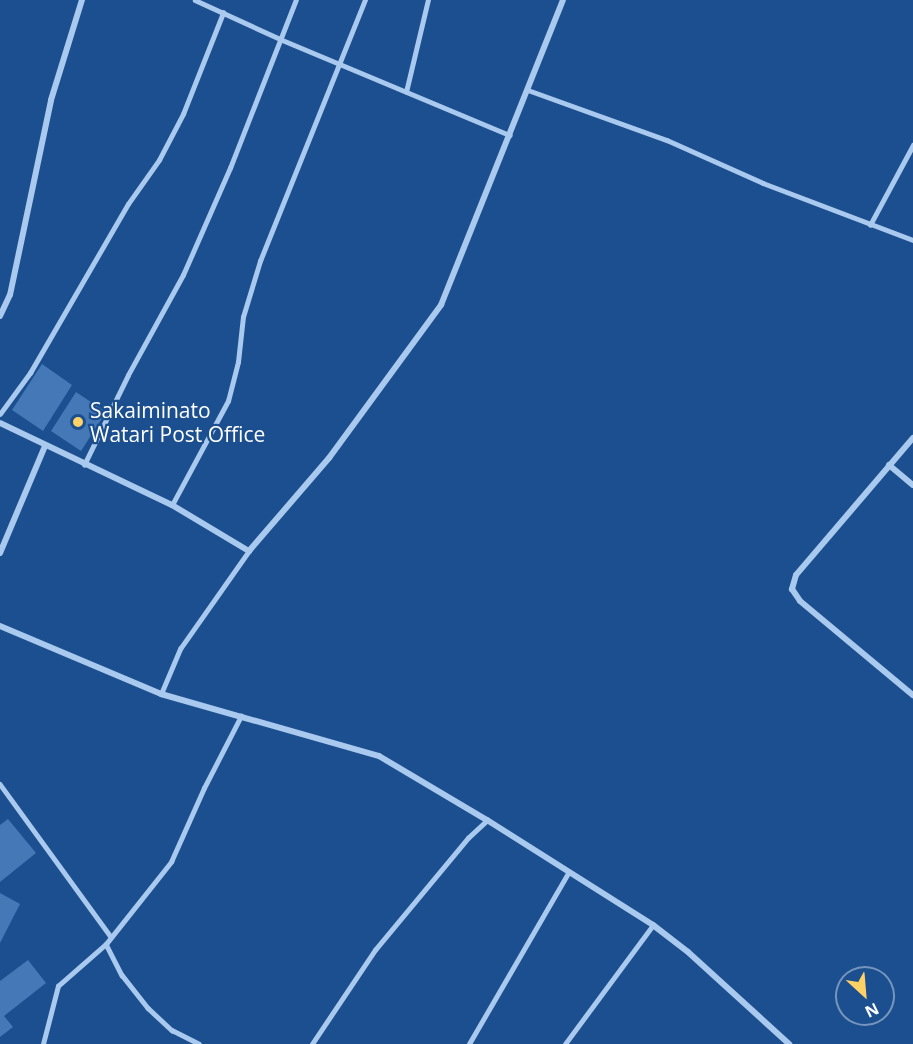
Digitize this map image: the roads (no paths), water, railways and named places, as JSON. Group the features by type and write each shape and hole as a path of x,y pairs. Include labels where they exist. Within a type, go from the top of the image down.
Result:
{"street":[{"path":"0,316 10,296 51,100 82,0"},
{"path":"0,423 172,505 249,551 329,458 441,305 563,0"},
{"path":"913,438 796,574 792,589 800,601 913,695"},
{"path":"0,554 45,446"},
{"path":"889,465 913,485"},
{"path":"0,626 161,694 379,756 487,820 653,926 688,952 789,1044"}],"lane":[{"path":"195,0 280,39 510,135"},
{"path":"84,465 128,375 183,275 230,168 296,0"},
{"path":"172,505 228,400 238,362 243,317 260,261 365,0"},
{"path":"406,92 428,0"},
{"path":"0,414 30,373 128,204 159,160 183,114 223,13"},
{"path":"528,90 667,140 763,183 913,240"},
{"path":"870,225 913,145"},
{"path":"161,694 180,649 249,551"},
{"path":"43,1044 58,986 106,944 171,862 204,788 241,716"},
{"path":"0,784 111,937"},
{"path":"312,1044 375,951 468,838 487,820"},
{"path":"469,1044 568,873"},
{"path":"565,1044 653,926"},
{"path":"106,944 122,975 148,1008 172,1030 199,1044"},
{"path":"777,1044 783,1038"}],"place":[{"name":"Sakaiminato Watari Post Office","path":"78,422"}]}
